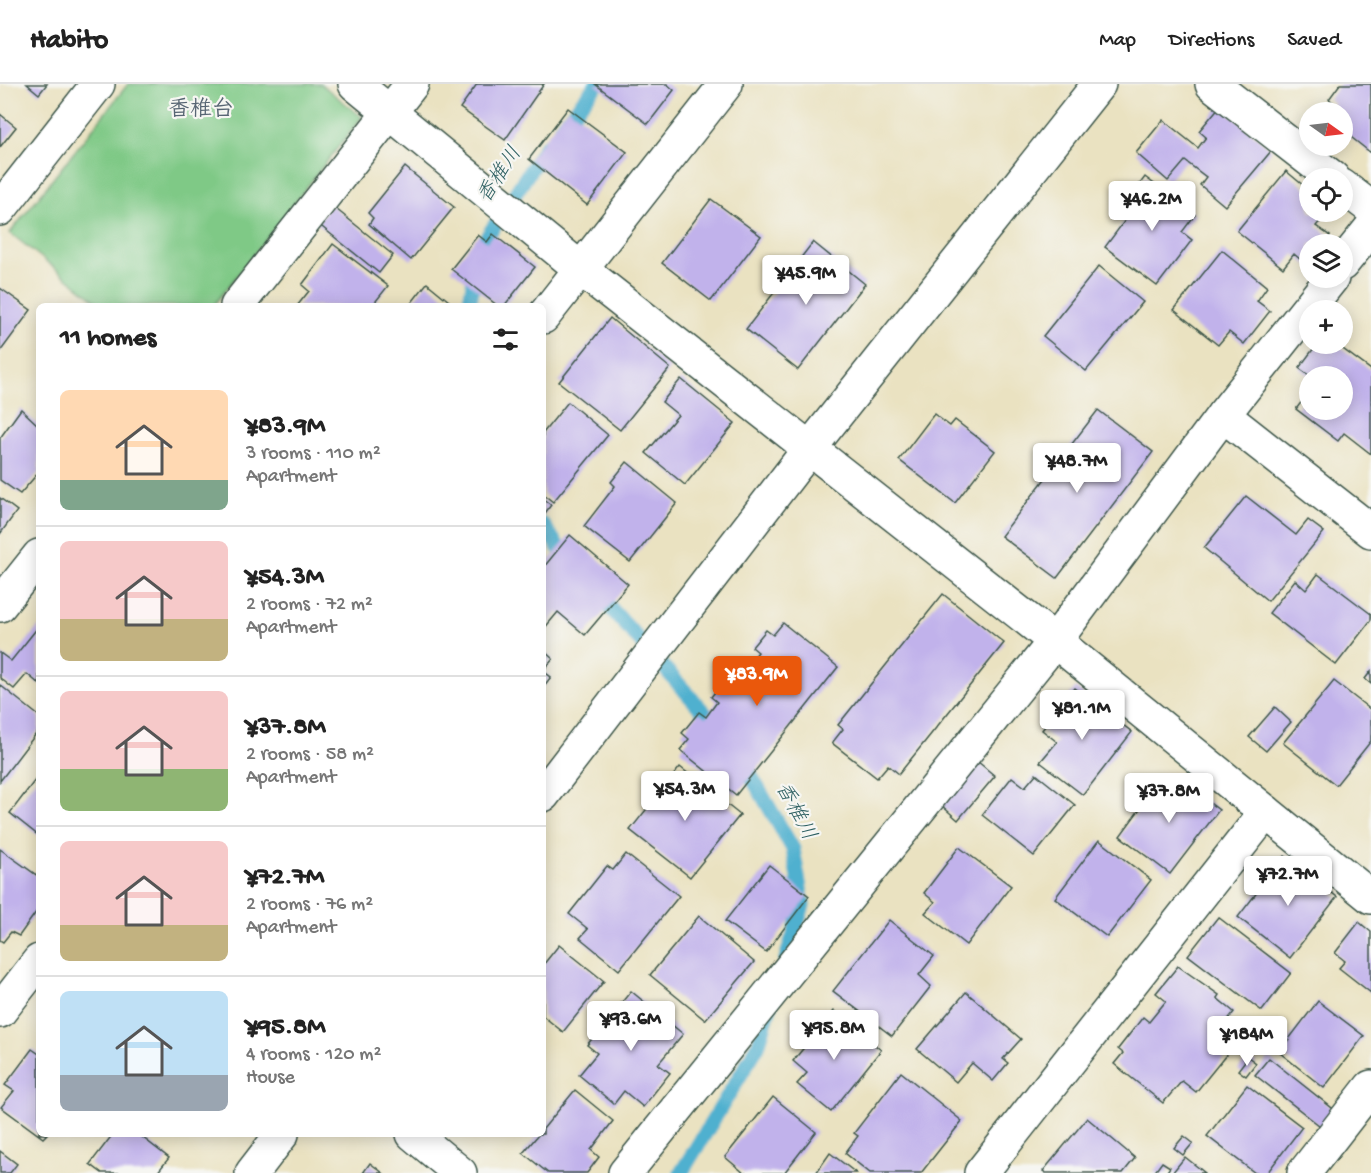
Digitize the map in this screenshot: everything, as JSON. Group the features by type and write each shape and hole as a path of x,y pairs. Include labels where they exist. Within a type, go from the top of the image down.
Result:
{"street":[{"path":"0,209 98,84"},
{"path":"355,84 581,269 1054,641 1371,897"},
{"path":"239,303 412,84"},
{"path":"546,313 726,84"},
{"path":"546,791 810,448 1099,84"},
{"path":"1212,84 1320,168"},
{"path":"1353,194 1371,208"},
{"path":"1353,250 1371,228"},
{"path":"625,1173 1054,641 1223,416 1324,288"},
{"path":"1223,416 1371,531"},
{"path":"0,605 36,560"},
{"path":"981,1173 1266,812"},
{"path":"4,998 36,964"},
{"path":"1304,1173 1371,1087"},
{"path":"252,1173 280,1137"},
{"path":"417,1137 460,1173"}],"green space":[{"path":"128,84 321,84 362,117 215,303 99,303 10,233"}],"building":[{"path":"27,84 47,84 39,94"},
{"path":"477,84 544,84 505,140 460,108"},
{"path":"595,84 667,84 674,90 648,124"},
{"path":"1340,84 1371,84 1371,153 1353,139 1353,102 1333,102 1329,99"},
{"path":"1220,106 1272,150 1225,206 1200,185 1206,177 1185,161 1168,181 1136,153 1163,120 1198,148 1206,137 1199,131"},
{"path":"568,108 627,152 587,205 529,159"},
{"path":"0,114 16,127 0,147"},
{"path":"405,167 454,207 411,260 369,224 373,218 368,213"},
{"path":"1286,171 1299,182 1299,222 1319,222 1316,226 1327,234 1299,234 1299,258 1294,254 1283,268 1237,231"},
{"path":"1145,177 1195,215 1182,232 1192,240 1157,286 1105,247 1132,211 1124,205"},
{"path":"711,199 761,236 711,301 662,263"},
{"path":"331,205 393,255 379,273 317,223"},
{"path":"493,234 535,267 506,303 494,303 451,269 478,235 487,242"},
{"path":"813,242 865,284 798,370 746,329"},
{"path":"333,244 388,286 374,303 299,303 309,291 302,285"},
{"path":"1222,250 1267,287 1257,301 1270,311 1244,344 1229,332 1218,345 1174,310"},
{"path":"1099,266 1143,302 1086,371 1043,336"},
{"path":"427,283 451,303 411,303"},
{"path":"0,288 31,310 0,352"},
{"path":"610,318 670,368 620,430 559,382"},
{"path":"1310,354 1349,354 1371,370 1371,454 1344,433 1338,441 1310,420 1353,420 1353,366 1300,366"},
{"path":"681,379 735,423 685,485 646,453 678,415 662,402"},
{"path":"568,402 608,435 553,502 546,496 546,429"},
{"path":"21,409 36,423 36,475 20,494 0,480 0,438"},
{"path":"1098,410 1153,452 1057,578 1001,536"},
{"path":"934,414 950,426 955,420 995,451 955,503 899,460"},
{"path":"627,462 677,503 630,562 584,526 615,486 611,482"},
{"path":"1246,496 1296,535 1308,520 1324,532 1268,601 1204,548"},
{"path":"0,498 17,511 0,534"},
{"path":"546,501 551,505 546,512"},
{"path":"570,535 628,584 585,635 558,612 546,626 546,564"},
{"path":"1318,574 1371,614 1371,620 1336,665 1269,613 1295,580 1306,590"},
{"path":"943,594 1004,643 899,774 888,765 877,778 832,743 843,729 838,725"},
{"path":"783,623 838,667 736,795 680,750 689,739 682,733 699,712 706,717 717,702 711,697 739,662 746,667 758,652 752,647 766,630 773,635"},
{"path":"36,630 36,682 27,674 14,689 0,678 0,653 11,661"},
{"path":"546,653 553,659 546,667"},
{"path":"1371,671 1371,684 1365,679"},
{"path":"546,673 551,677 546,683"},
{"path":"1334,681 1371,710 1371,741 1336,785 1283,743"},
{"path":"0,685 36,714 36,734 0,781"},
{"path":"1075,688 1132,732 1083,795 1040,762 1057,742 1042,730"},
{"path":"1275,707 1291,722 1266,751 1249,737"},
{"path":"977,761 995,776 958,820 941,805"},
{"path":"680,767 740,815 690,877 630,830"},
{"path":"1036,774 1075,805 1034,856 982,815 1012,777 1025,787"},
{"path":"1175,777 1219,810 1170,874 1120,836 1161,780 1169,786"},
{"path":"36,779 36,834 10,813"},
{"path":"1099,840 1151,880 1107,937 1055,898"},
{"path":"959,847 1011,886 966,945 925,913 935,902 924,893"},
{"path":"0,849 36,875 36,912 19,936 11,932 3,942 0,940"},
{"path":"626,854 679,896 619,970 580,938 588,929 569,914 607,866 613,870"},
{"path":"1285,856 1337,897 1290,958 1238,917"},
{"path":"769,865 809,896 766,952 725,921"},
{"path":"699,916 754,962 705,1020 650,975"},
{"path":"1218,917 1291,973 1262,1011 1188,955"},
{"path":"889,920 934,956 919,975 931,986 892,1036 833,991"},
{"path":"1359,922 1371,932 1371,993 1339,968 1345,961 1335,953"},
{"path":"559,945 604,981 563,1032 546,1018 546,961"},
{"path":"1178,966 1219,995 1217,998 1234,1012 1223,1026 1239,1039 1196,1092 1182,1081 1163,1103 1114,1064 1123,1053 1118,1049 1143,1017 1149,1022 1166,1001 1156,993"},
{"path":"631,991 683,1034 658,1064 670,1073 643,1107 624,1091 614,1104 579,1075 597,1053 587,1045"},
{"path":"966,992 1021,1039 1003,1059 1008,1063 993,1081 972,1063 956,1082 917,1049"},
{"path":"1318,1001 1364,1036 1324,1088 1279,1052"},
{"path":"834,1011 881,1050 831,1112 797,1084 807,1073 793,1061"},
{"path":"32,1049 36,1052 36,1133 1,1107 14,1091 5,1085"},
{"path":"1248,1057 1256,1063 1246,1076 1238,1070"},
{"path":"1269,1058 1337,1112 1324,1129 1255,1075"},
{"path":"901,1072 962,1121 921,1173 870,1173 845,1153 858,1136 854,1133"},
{"path":"1247,1085 1302,1127 1267,1173 1255,1173 1207,1136"},
{"path":"575,1090 613,1121 591,1150 599,1157 587,1173 548,1173 523,1153 536,1137 546,1137 546,1125"},
{"path":"773,1097 816,1132 784,1173 744,1173 725,1157"},
{"path":"1087,1118 1135,1158 1123,1173 1046,1173 1043,1171"},
{"path":"1184,1136 1193,1143 1183,1155 1174,1148"},
{"path":"111,1137 142,1137 169,1158 157,1173 102,1173 90,1164"},
{"path":"0,1151 17,1164 10,1173 0,1173"},
{"path":"830,1153 856,1173 816,1173"},
{"path":"1185,1157 1205,1173 1172,1173"},
{"path":"1162,1162 1170,1167 1166,1173 1154,1173"},
{"path":"370,1163 383,1173 363,1173"}],"waterway":[{"name":"香椎川","path":"561,128 597,84"},
{"name":"香椎川","path":"470,303 480,248 546,146"},
{"name":"香椎川","path":"546,529 570,564"},
{"name":"香椎川","path":"597,593 711,720 717,716 721,723"},
{"name":"香椎川","path":"742,760 793,849 803,905 786,959"},
{"name":"香椎川","path":"681,1173 758,1046 770,1007"}],"district":[{"name":"香椎台","path":"201,111"}]}
